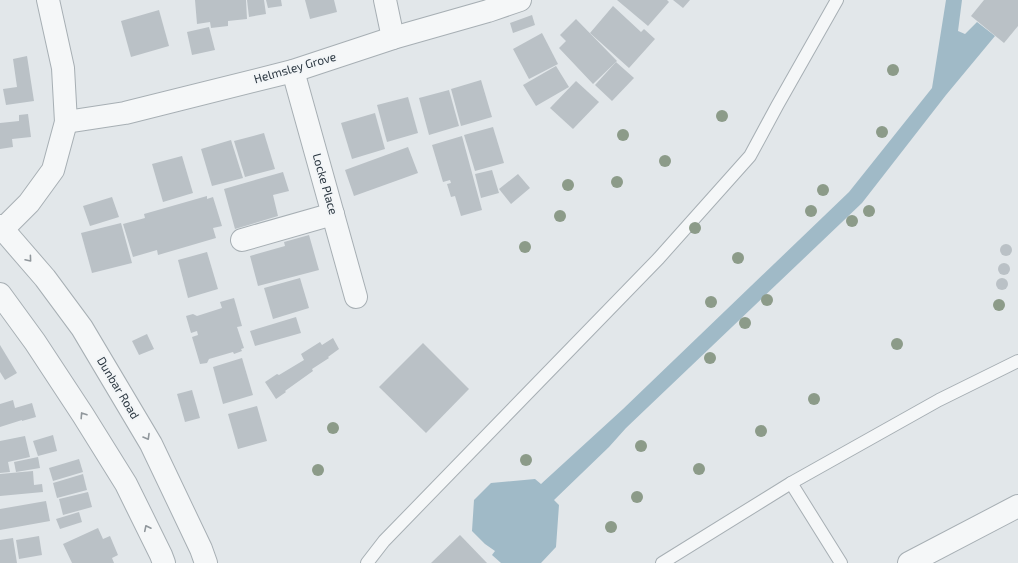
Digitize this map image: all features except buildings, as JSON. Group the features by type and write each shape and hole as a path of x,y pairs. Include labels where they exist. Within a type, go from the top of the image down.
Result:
{"street":[{"name":"Dunbar Road","path":"48,0 63,68 66,122 53,170 30,203 1,229 45,278 77,321 107,368 151,444 198,541 206,563"},
{"path":"385,0 393,38"},
{"name":"Helmsley Grove","path":"66,122 125,114 293,71 393,38 488,11 520,0"},
{"name":"Locke Place","path":"293,71 356,297"},
{"path":"242,240 333,214"},
{"path":"0,294 35,342 122,478 164,563"},
{"path":"909,563 1018,506"}],"lane":[{"path":"367,563 384,541 658,258 750,156 837,0"},
{"path":"662,563 792,483 939,400 1018,361"},
{"path":"792,483 841,563"}],"water":[{"path":"946,0 962,0 958,31 965,34 977,22 995,36 946,95 862,203 626,428 609,447 554,500 559,505 556,547 541,563 501,563 492,555 495,551 485,544 472,531 474,500 491,483 535,479 541,484 623,409 849,192 932,88"}]}
